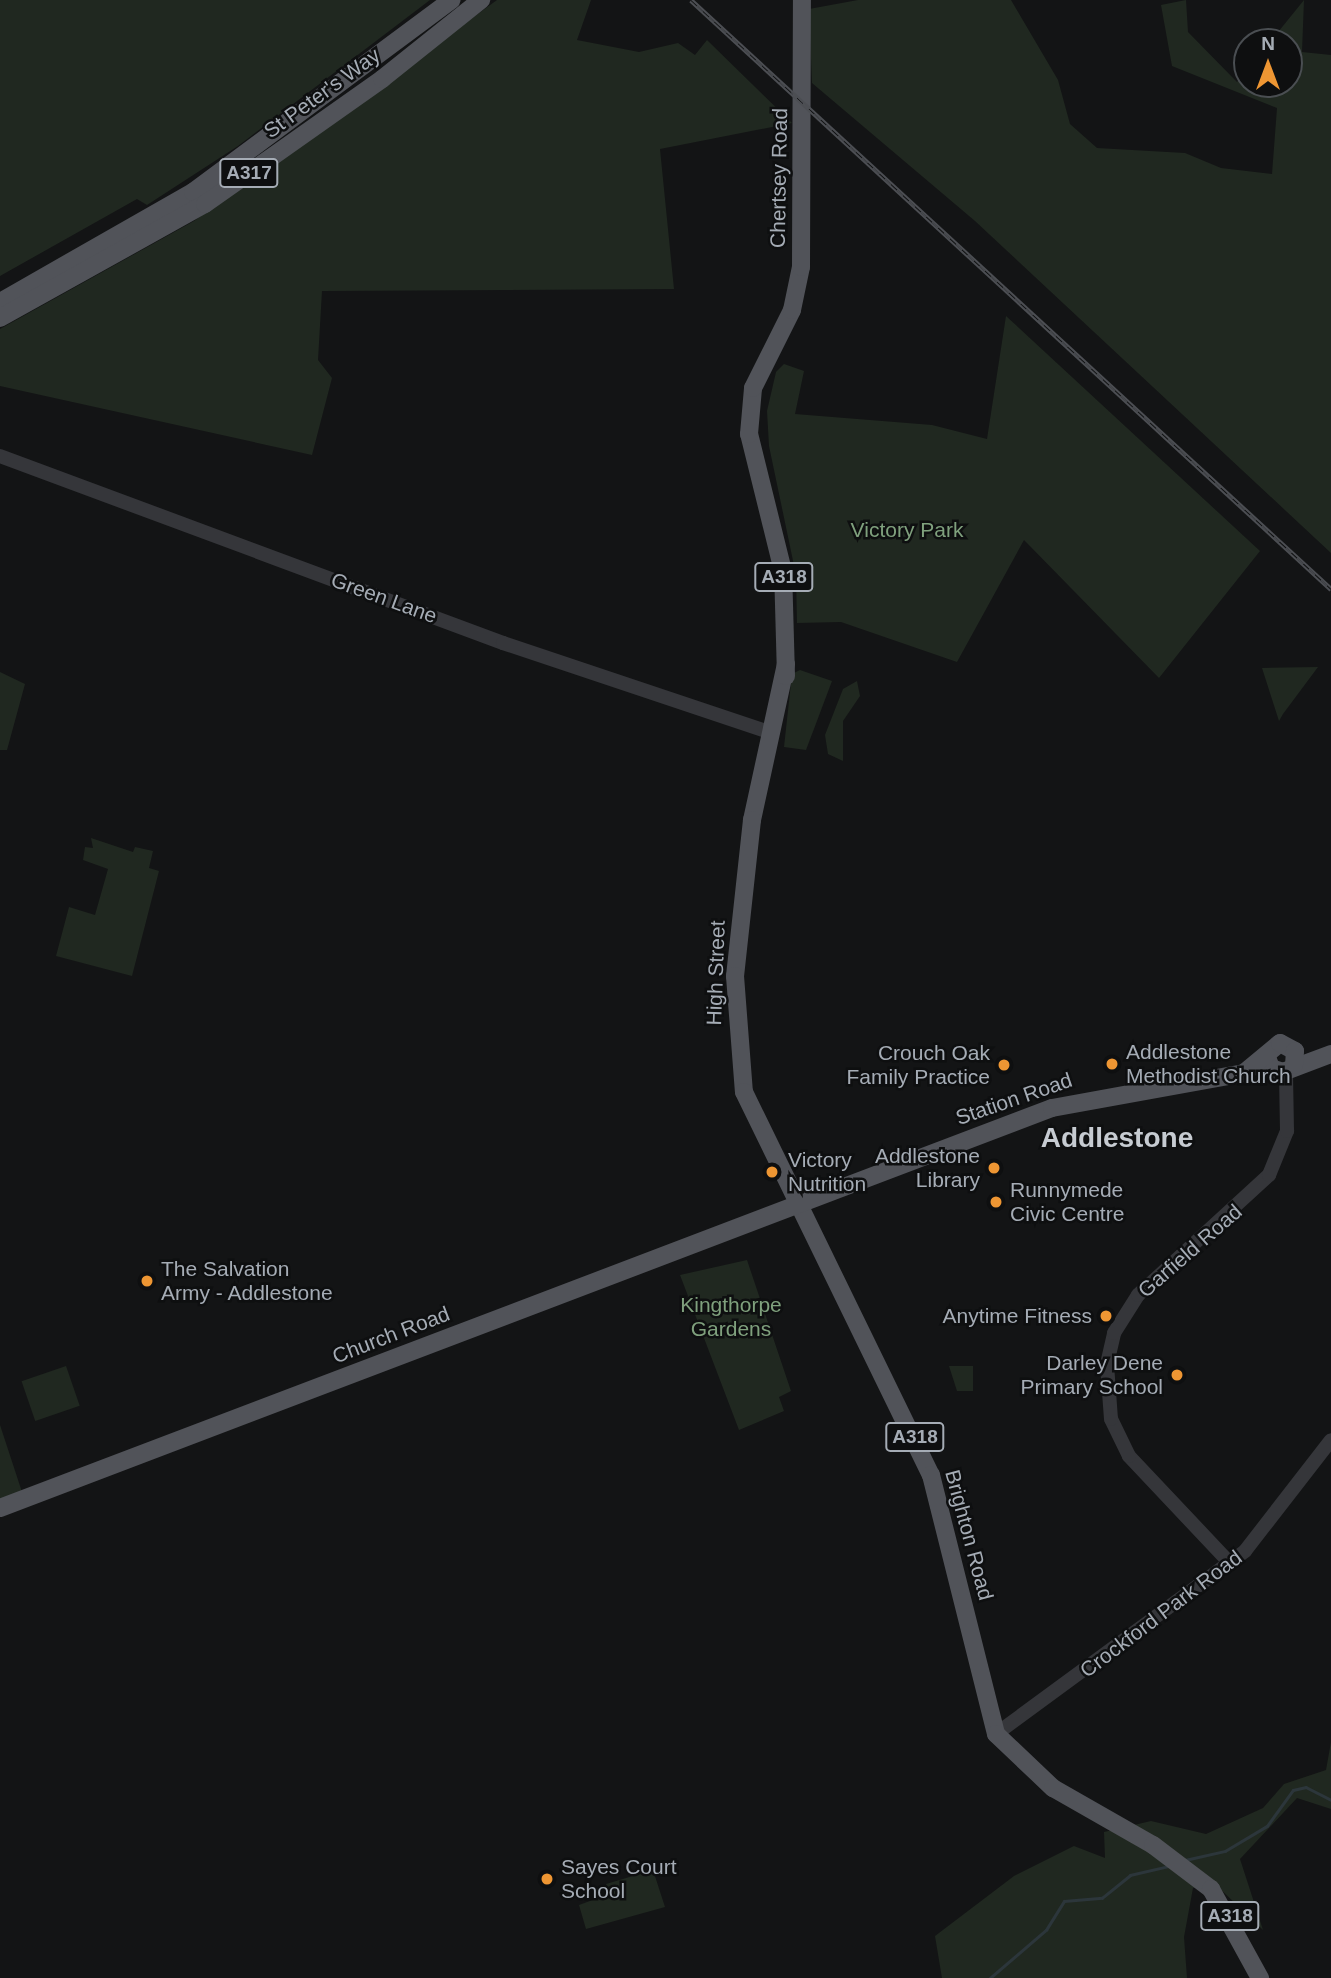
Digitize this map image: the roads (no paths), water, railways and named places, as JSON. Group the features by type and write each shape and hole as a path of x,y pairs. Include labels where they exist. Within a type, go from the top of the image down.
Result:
{"main road":[{"name":"St Peter's Way","path":"0,302 193,192 452,0"},
{"name":"St Peter's Way","path":"0,318 205,205 382,79 481,0"},
{"name":"Chertsey Road","path":"772,733 786,664 783,571 762,493 757,417 771,351 792,310 801,267 802,0"},
{"name":"High Street","path":"772,733 752,820 735,1018 744,1092 798,1205"},
{"name":"Station Road","path":"798,1205 1059,1105 1326,1055"},
{"name":"Church Road","path":"0,1508 798,1205"},
{"name":"Brighton Road","path":"798,1205 931,1475 996,1734"},
{"name":"A318","path":"996,1734 1053,1788 1153,1845 1183,1867 1223,1905 1260,1978"}],"street":[{"name":"Green Lane","path":"2,462 502,643 772,733"},
{"name":"Garfield Road","path":"1227,1560 1129,1457 1111,1419 1107,1364 1114,1333 1138,1296 1269,1175 1287,1130 1278,1064"},
{"name":"Crockford Park Road","path":"996,1734 1208,1581 1227,1560 1245,1551 1331,1440"}],"waterway":[{"path":"1185,1860 1225,1851 1267,1826 1293,1790 1306,1787 1331,1800"},
{"path":"990,1978 1046,1930 1064,1901 1102,1898 1130,1875 1169,1866"}],"railway":[{"path":"691,0 1331,589"}],"place":[{"name":"Addlestone Methodist Church","path":"1112,1064"},
{"name":"Crouch Oak Family Practice","path":"1004,1065"},
{"name":"Addlestone Library","path":"994,1168"},
{"name":"Victory Nutrition","path":"772,1172"},
{"name":"Runnymede Civic Centre","path":"996,1202"},
{"name":"The Salvation Army - Addlestone","path":"147,1281"},
{"name":"Anytime Fitness","path":"1106,1316"},
{"name":"Darley Dene Primary School","path":"1177,1375"},
{"name":"Sayes Court School","path":"547,1879"}],"district":[{"name":"Addlestone","path":"1117,1138"}],"park label":[{"name":"Victory Park","path":"907,530"},
{"name":"Kingthorpe Gardens","path":"731,1317"}]}
